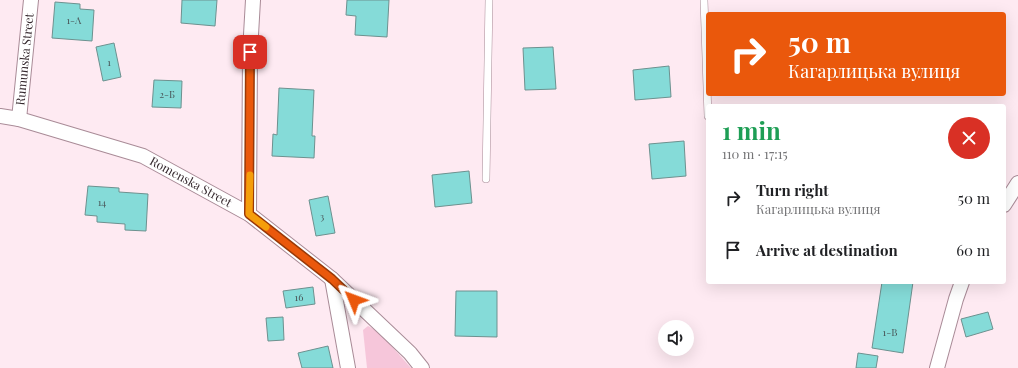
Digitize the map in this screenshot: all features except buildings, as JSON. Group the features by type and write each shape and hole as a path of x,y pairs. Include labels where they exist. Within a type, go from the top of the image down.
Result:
{"street":[{"name":"Rumunska Street","path":"20,119 30,0"},
{"path":"249,214 250,52 253,0"},
{"name":"Romenska Street","path":"0,116 20,119 143,156 249,214 332,279 410,353 422,368"},
{"path":"1006,202 1018,183"},
{"path":"332,279 348,368"},
{"path":"937,368 961,284"}],"lane":[{"path":"486,179 489,0"},
{"path":"704,0 706,58"}],"shaded area":[{"path":"368,326 379,332 411,368 367,368 363,330"}],"slow traffic":[{"path":"250,175 249,214 266,227"}],"route":[{"path":"250,52 249,214 332,279 354,300"}]}
